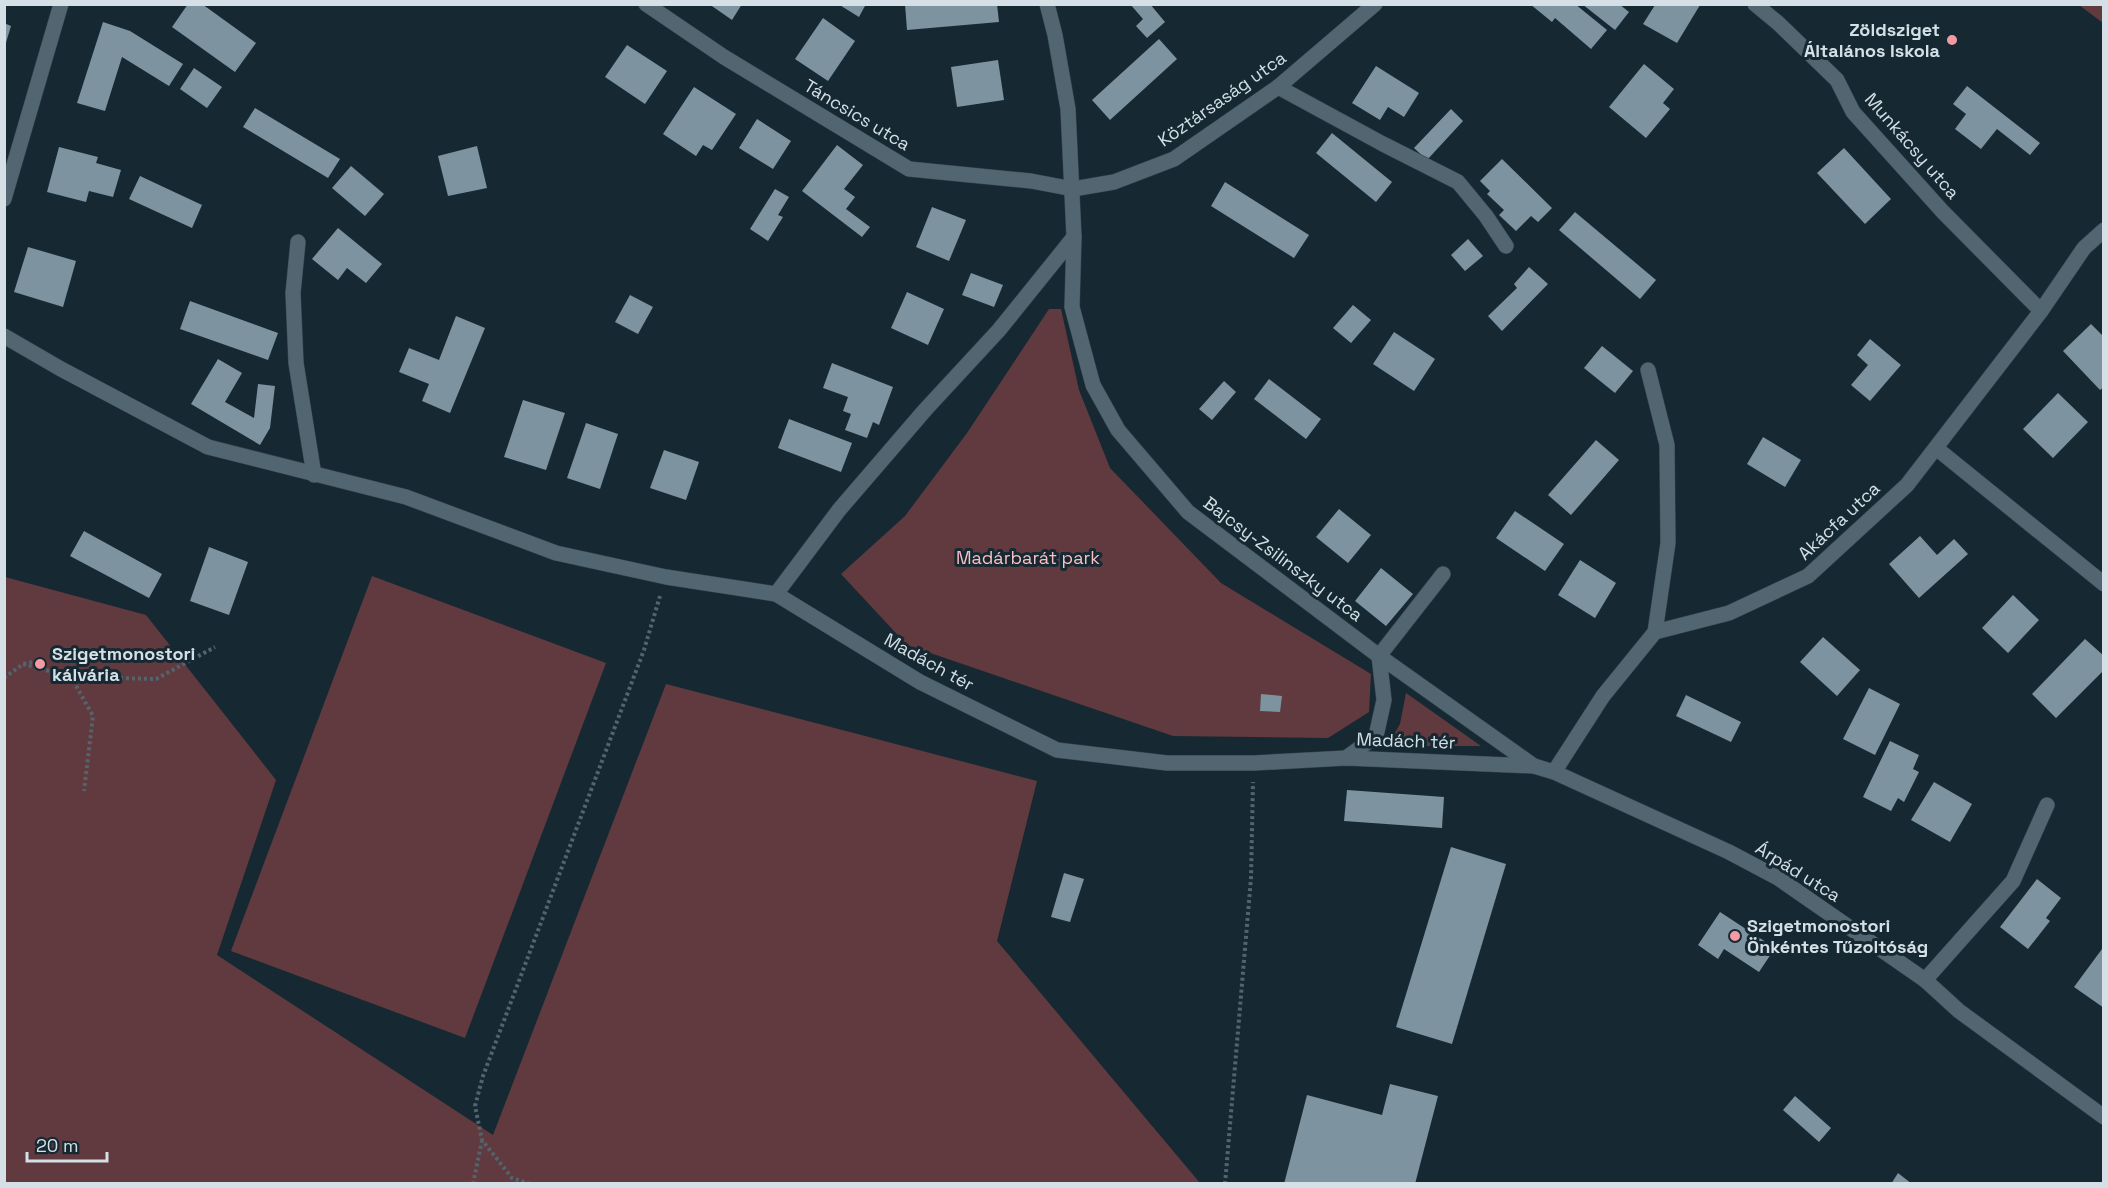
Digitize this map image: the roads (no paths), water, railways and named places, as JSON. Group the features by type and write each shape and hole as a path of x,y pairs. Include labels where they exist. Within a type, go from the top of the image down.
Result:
{"street":[{"path":"4,199 61,4"},
{"name":"Táncsics utca","path":"646,4 724,57 909,168 1031,181 1073,189"},
{"name":"Bajcsy-Zsilinszky utca","path":"1047,4 1068,109 1074,237 1072,307 1093,384 1119,430 1188,512 1378,656 1534,766"},
{"name":"Köztársaság utca","path":"1073,189 1114,182 1174,159 1278,87 1375,4"},
{"name":"Munkácsy utca","path":"1755,4 1837,80 1853,112 1943,212 2041,312"},
{"path":"1278,87 1458,182 1486,216 1506,246"},
{"name":"Akácfa utca","path":"1655,632 1729,613 1808,576 1907,485 2041,312 2084,248 2103,230"},
{"path":"4,336 208,447 406,497 556,553 666,577 776,594 839,510 925,410 999,330 1074,237"},
{"path":"298,242 293,293 296,363 314,475"},
{"path":"1554,772 1603,696 1655,632 1668,543 1667,445 1648,370"},
{"path":"1936,448 2103,584"},
{"path":"1346,758 1376,735 1384,700 1378,656 1443,573"},
{"name":"Madách tér","path":"776,594 920,682 1057,750 1167,763 1254,763 1346,758 1534,766"},
{"name":"Árpád utca","path":"1534,766 1554,772 1729,852 1778,878 1925,980 1959,1011 2103,1117"},
{"path":"1925,980 2013,881 2047,805"}],"place":[{"name":"Zöldsziget Általános Iskola","path":"1952,40"},
{"name":"Szigetmonostori kálvária","path":"40,664"},
{"name":"Szigetmonostori Önkéntes Tűzoltóság","path":"1735,936"}],"park label":[{"name":"Madárbarát park","path":"1028,558"}]}
